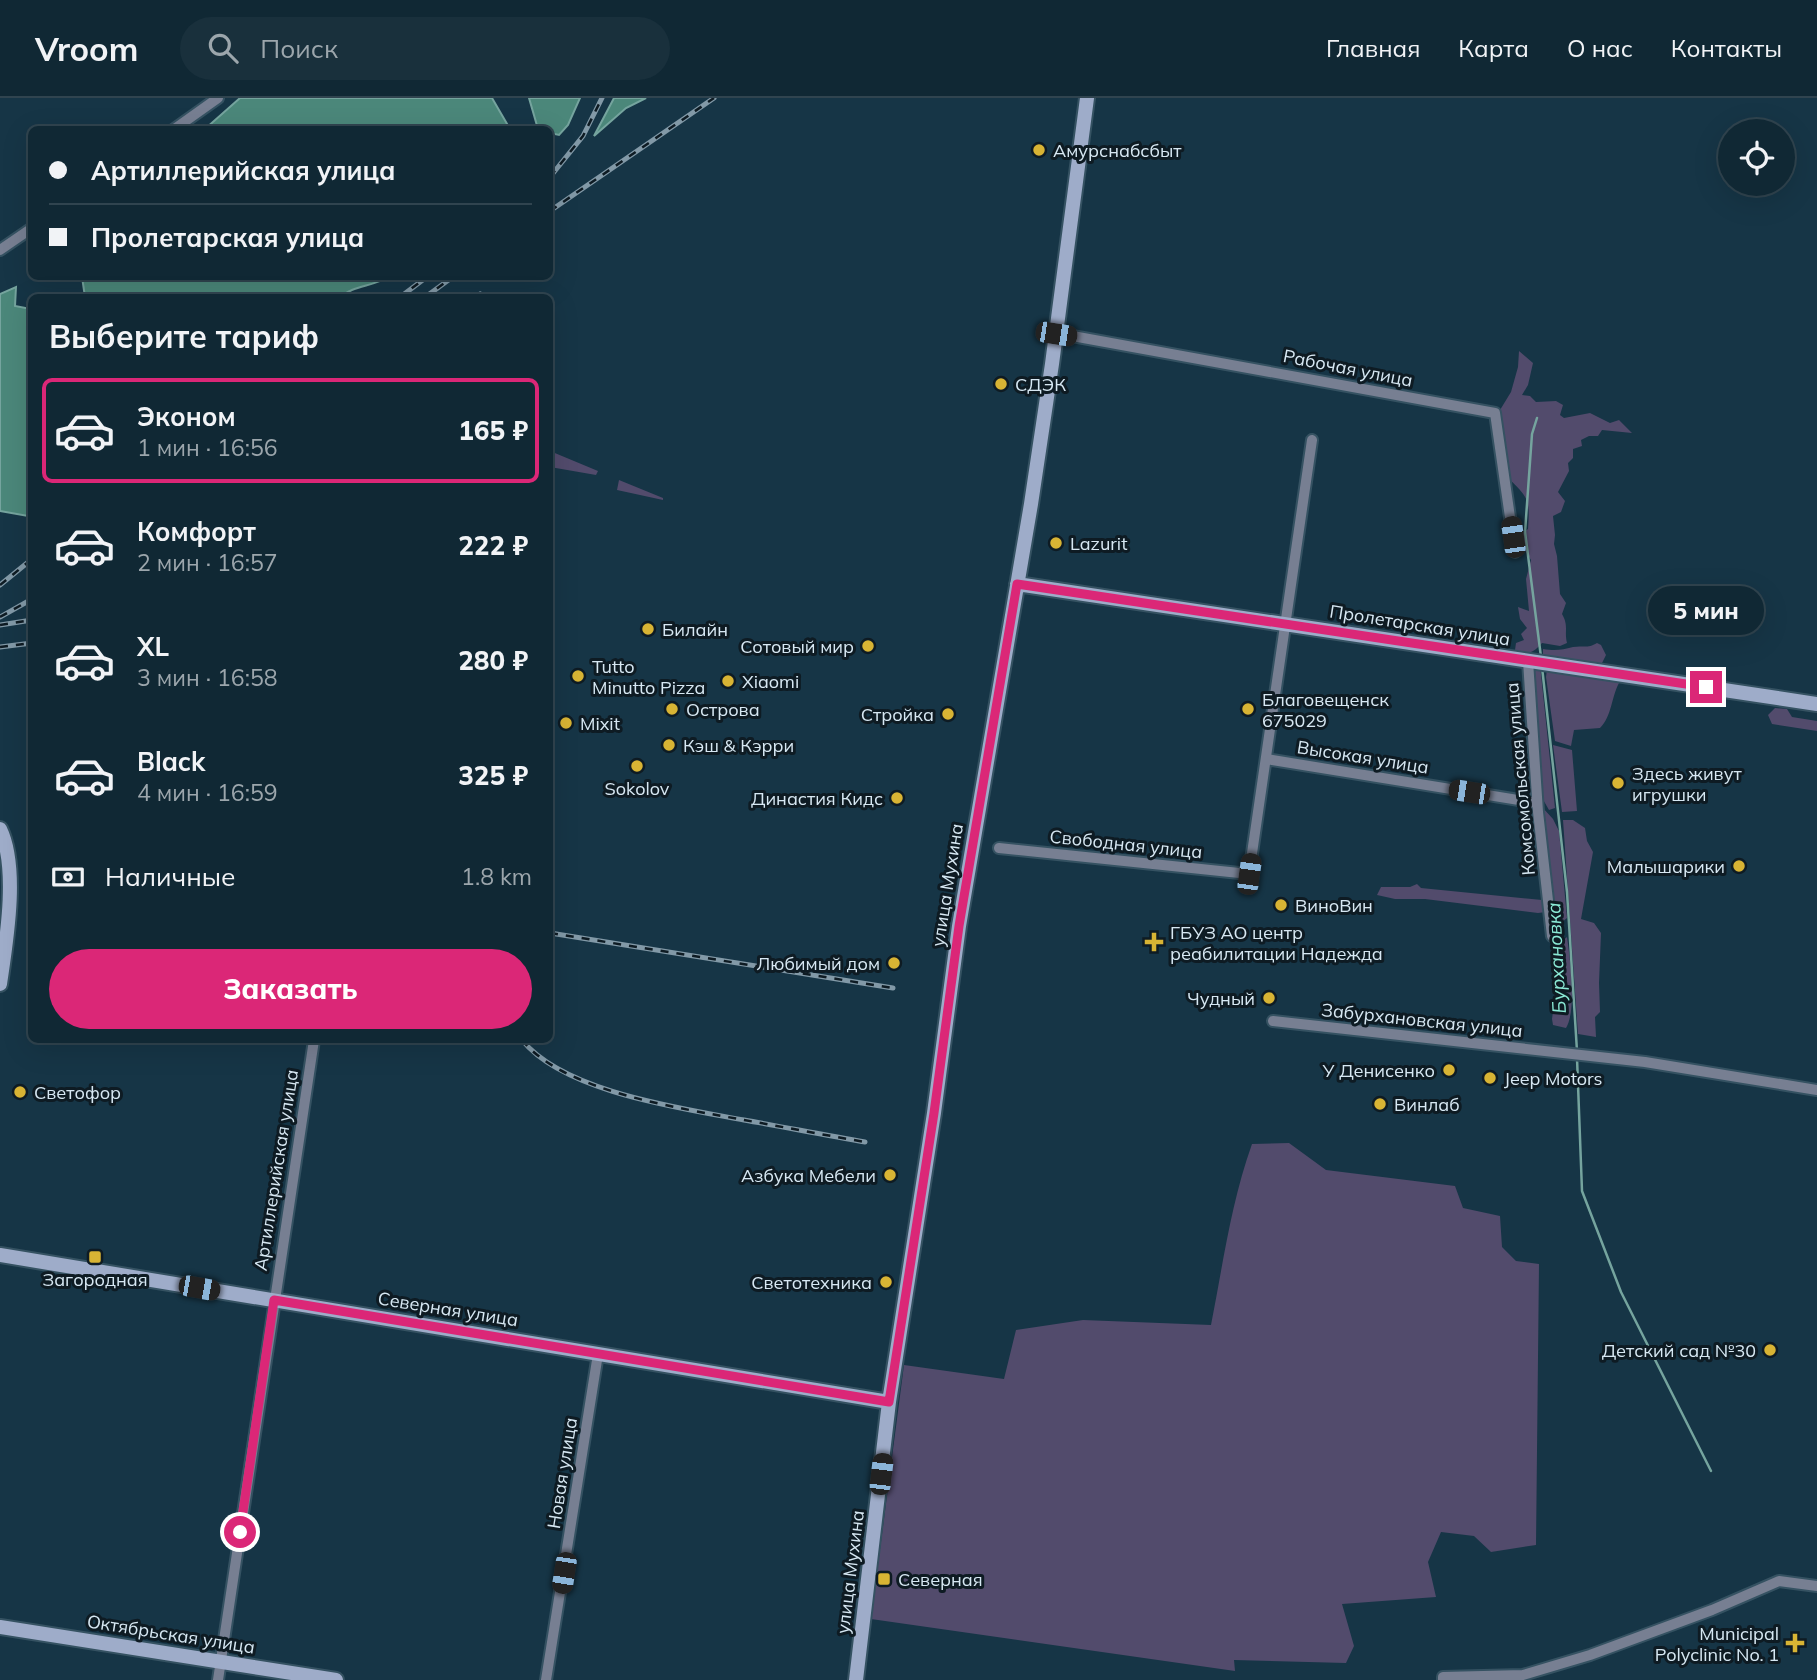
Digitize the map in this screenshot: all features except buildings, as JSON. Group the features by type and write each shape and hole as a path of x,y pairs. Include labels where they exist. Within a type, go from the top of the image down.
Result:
{"main road":[{"name":"улица Мухина","path":"856,1680 889,1402 934,1113 959,926 1056,334 1087,98"},
{"name":"Пролетарская улица","path":"1017,584 1817,704"},
{"path":"0,830 9,870 9,924 0,984"},
{"name":"Северная улица","path":"0,1255 889,1402"},
{"name":"Октябрьская улица","path":"0,1627 335,1680"}],"street":[{"path":"179,126 218,98"},
{"path":"0,250 28,231"},
{"name":"Рабочая улица","path":"1056,334 1495,413 1515,552"},
{"path":"1266,759 1312,440"},
{"name":"Комсомольская улица","path":"1537,662 1537,803 1552,936"},
{"name":"Высокая улица","path":"1266,759 1537,803"},
{"name":"Свободная улица","path":"999,848 1249,874 1266,759"},
{"name":"Забурхановская улица","path":"1273,1021 1665,1064 1817,1090"},
{"name":"Артиллерийская улица","path":"218,1680 314,1043"},
{"name":"Новая улица","path":"547,1680 598,1354"},
{"path":"1443,1680 1444,1677 1523,1675 1590,1655 1712,1611 1779,1581 1817,1586"}],"shaded area":[{"path":"240,98 492,98 508,126 208,126"},
{"path":"529,98 580,98 568,125 559,135 553,134 553,126 537,126"},
{"path":"614,98 646,98 626,108 594,136"},
{"path":"83,280 382,280 345,294 85,294"},
{"path":"16,287 15,306 28,308 28,516 0,511 0,294"},
{"path":"1519,351 1533,363 1528,385 1522,395 1530,396 1536,402 1556,401 1563,405 1560,415 1564,418 1590,413 1610,423 1619,420 1632,433 1602,430 1598,436 1581,440 1582,446 1573,449 1573,458 1568,463 1569,471 1558,492 1565,501 1561,512 1553,516 1560,594 1566,603 1562,614 1567,643 1560,646 1542,643 1527,653 1515,650 1516,643 1524,640 1521,634 1527,628 1520,619 1518,607 1529,611 1526,579 1531,560 1520,535 1528,529 1529,512 1524,495 1508,478 1510,469 1500,428 1500,410 1511,392"},
{"path":"553,452 598,471 596,475 553,468"},
{"path":"619,480 663,498 663,500 617,490"},
{"path":"1597,643 1606,655 1599,669 1543,656 1543,649 1558,650"},
{"path":"1532,664 1540,665 1555,808 1549,810 1541,796"},
{"path":"1547,669 1610,677 1619,683 1604,723 1600,728 1574,730 1571,746 1555,741"},
{"path":"1775,708 1787,709 1792,717 1817,721 1817,731 1772,724 1768,715"},
{"path":"1553,745 1572,750 1577,811 1562,812"},
{"path":"1542,807 1559,831 1567,918 1562,922 1555,915"},
{"path":"1563,820 1573,820 1585,828 1587,841 1593,852 1581,919 1594,923 1601,933 1600,1012 1595,1017 1596,1037 1578,1034"},
{"path":"1417,884 1421,888 1542,900 1546,912 1425,899 1395,899 1377,895 1381,887 1410,887"},
{"path":"1567,937 1572,997 1566,1028 1553,1025 1552,1019 1557,982 1556,954 1560,943"},
{"path":"1289,1143 1326,1170 1455,1186 1463,1208 1500,1216 1502,1247 1516,1261 1539,1264 1536,1545 1491,1552 1474,1536 1441,1532 1428,1562 1436,1597 1342,1604 1354,1646 1346,1663 1234,1660 1235,1671 871,1619 904,1365 1004,1379 1016,1330 1083,1320 1211,1325 1233,1211 1252,1144"}],"waterway":[{"name":"Бурхановка","path":"1537,418 1532,434 1525,532 1541,657"},
{"name":"Бурхановка","path":"1542,667 1567,892 1577,1051"},
{"name":"Бурхановка","path":"1577,1058 1582,1191 1621,1292 1711,1471"}],"railway":[{"path":"553,173 583,136 602,98"},
{"path":"553,209 714,98"},
{"path":"404,294 423,280"},
{"path":"429,294 449,280"},
{"path":"0,585 28,562"},
{"path":"0,617 28,601"},
{"path":"0,625 28,621"},
{"path":"0,647 28,644"},
{"path":"553,933 893,988"},
{"path":"525,1043 541,1058 565,1073 625,1095 688,1110 865,1142"}],"place":[{"name":"Амурснабсбыт","path":"1039,150"},
{"name":"СДЭК","path":"1001,384"},
{"name":"Lazurit","path":"1056,543"},
{"name":"Билайн","path":"648,629"},
{"name":"Сотовый мир","path":"868,646"},
{"name":"Tutto Minutto Pizza","path":"578,676"},
{"name":"Xiaomi","path":"728,681"},
{"name":"Острова","path":"672,709"},
{"name":"Благовещенск 675029","path":"1248,709"},
{"name":"Стройка","path":"948,714"},
{"name":"Mixit","path":"566,723"},
{"name":"Кэш & Кэрри","path":"669,745"},
{"name":"Sokolov","path":"637,766"},
{"name":"Здесь живут игрушки","path":"1618,783"},
{"name":"Династия Кидс","path":"897,798"},
{"name":"Малышарики","path":"1739,866"},
{"name":"ВиноВин","path":"1281,905"},
{"name":"ГБУЗ АО центр реабилитации Надежда","path":"1154,942"},
{"name":"Любимый дом","path":"894,963"},
{"name":"Чудный","path":"1269,998"},
{"name":"У Денисенко","path":"1449,1070"},
{"name":"Jeep Motors","path":"1490,1078"},
{"name":"Светофор","path":"20,1092"},
{"name":"Винлаб","path":"1380,1104"},
{"name":"Азбука Мебели","path":"890,1175"},
{"name":"Загородная","path":"95,1257"},
{"name":"Светотехника","path":"886,1282"},
{"name":"Детский сад №30","path":"1770,1350"},
{"name":"Северная","path":"884,1579"},
{"name":"Municipal Polyclinic No. 1","path":"1795,1643"}],"route":[{"path":"240,1532 274,1300 889,1402 934,1113 959,926 1017,584 1706,687"}]}
